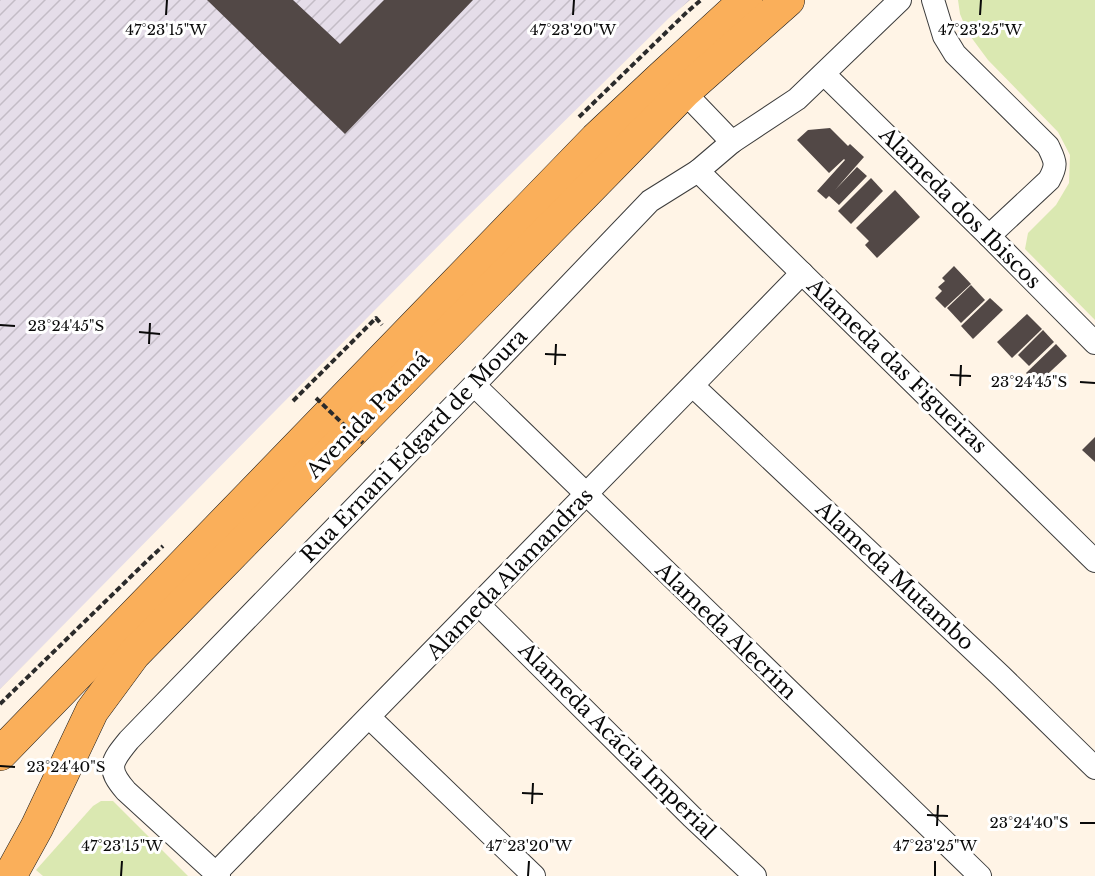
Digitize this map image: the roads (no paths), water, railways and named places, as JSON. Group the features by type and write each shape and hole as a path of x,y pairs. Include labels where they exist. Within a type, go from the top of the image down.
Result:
{"main road":[{"name":"Avenida Paraná","path":"0,754 596,139 746,0"},
{"name":"Avenida Paraná","path":"10,876 37,827 92,711 134,654 684,92 788,0"}],"street":[{"name":"Rua Ernani Edgard de Moura","path":"218,875 114,778 112,768 117,755 650,201 698,171 732,142 797,99 900,0"},
{"path":"933,0 944,36 955,54 1048,146 1055,160 1055,170 1049,180 989,236"},
{"name":"Alameda dos Ibiscos","path":"824,74 1095,343"},
{"path":"684,92 732,142"},
{"name":"Alameda das Figueiras","path":"698,171 1093,556"},
{"name":"Alameda Alamandras","path":"218,875 802,273"},
{"name":"Alameda Alecrim","path":"474,385 980,876"},
{"name":"Alameda Mutambo","path":"693,386 1001,676 1095,768"},
{"name":"Alameda Acácia Imperial","path":"480,604 692,817 755,876"},
{"path":"370,717 534,876"}]}
